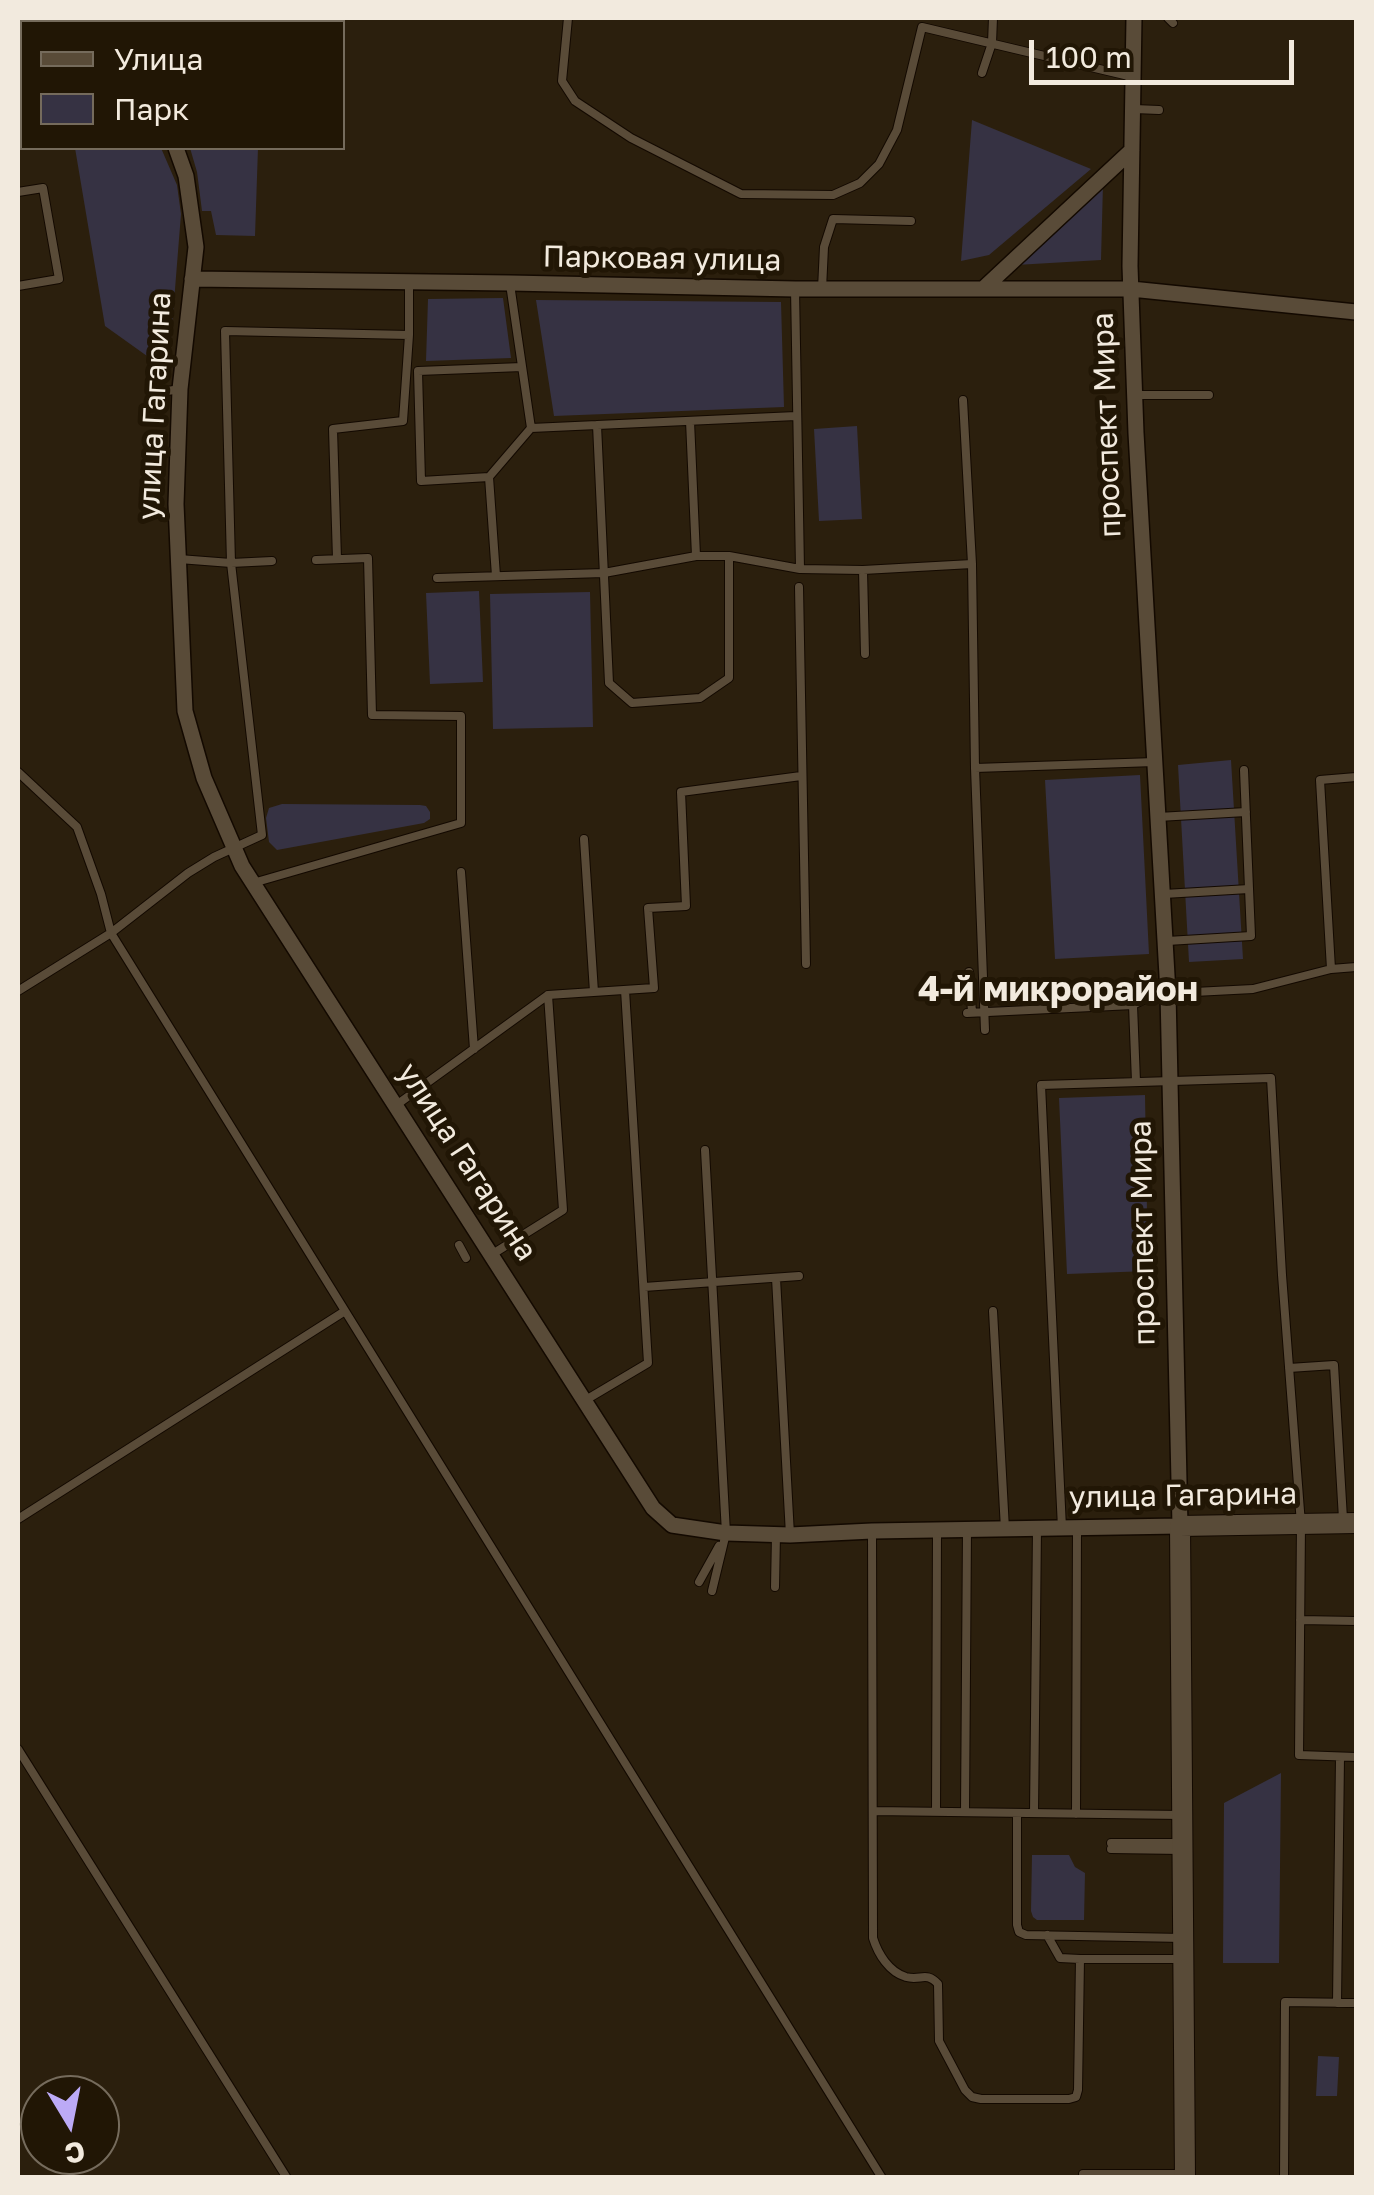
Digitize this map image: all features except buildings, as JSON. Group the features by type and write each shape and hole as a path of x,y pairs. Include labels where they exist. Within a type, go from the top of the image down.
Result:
{"street":[{"name":"проспект Мира","path":"1134,18 1134,394 1168,993 1180,1526 1185,2176"},
{"name":"улица Гагарина","path":"177,150 186,176 195,234 180,389 178,559 185,711 204,778 253,883 584,1400 620,1469 653,1508 672,1525 726,1533 1350,1523"},
{"path":"984,288 1132,150"},
{"name":"Парковая улица","path":"192,280 796,290 1131,288 1356,312"}],"lane":[{"path":"568,18 562,81 576,101 631,138 742,194 834,195 860,183 879,164 897,130 922,22 1133,77"},
{"path":"982,73 992,43 993,18"},
{"path":"1132,109 1159,110"},
{"path":"18,192 42,188 59,279 18,286"},
{"path":"822,290 824,248 832,218 911,221"},
{"path":"403,420 409,282"},
{"path":"510,283 532,428"},
{"path":"796,290 800,569"},
{"path":"18,990 111,933 188,873 262,835 231,563 225,330 409,335"},
{"path":"489,477 420,481 418,371 522,367"},
{"path":"155,392 180,389"},
{"path":"1134,394 1209,395"},
{"path":"963,400 972,564 985,1030"},
{"path":"496,576 489,477 532,428 796,416"},
{"path":"337,559 333,429 403,420 420,427"},
{"path":"690,421 696,556"},
{"path":"597,425 609,683 632,703 700,698 730,678 729,556"},
{"path":"437,578 604,573 696,556 729,556 800,569 972,564"},
{"path":"253,883 460,823 461,716 372,714 368,558 316,560"},
{"path":"178,559 272,561"},
{"path":"863,570 865,654"},
{"path":"798,587 806,964"},
{"path":"975,768 1155,762"},
{"path":"1165,941 1251,936 1244,770"},
{"path":"18,772 77,826 102,894 111,933 882,2178"},
{"path":"396,1106 548,995 654,988 648,908 686,906 681,792 801,776"},
{"path":"1331,968 1320,780 1356,778"},
{"path":"1158,817 1246,812"},
{"path":"584,839 594,992"},
{"path":"461,872 474,1049"},
{"path":"1162,894 1249,889"},
{"path":"969,972 969,1012 984,1012 1133,1005 1154,994 1253,989 1331,968 1356,966"},
{"path":"584,1400 648,1363 625,990"},
{"path":"491,1255 563,1210 548,995"},
{"path":"1133,1005 1136,1082"},
{"path":"1076,1814 1069,1527 1042,1085 1270,1078 1301,1524 1299,1755 1356,1757"},
{"path":"705,1150 726,1533 712,1591"},
{"path":"459,1245 466,1258"},
{"path":"644,1288 798,1276"},
{"path":"775,1587 783,1534 776,1278"},
{"path":"993,1310 1005,1528"},
{"path":"18,1518 345,1311"},
{"path":"1289,1368 1334,1365 1350,1523"},
{"path":"1034,1813 1037,1528"},
{"path":"965,1812 967,1529"},
{"path":"936,1530 936,1812"},
{"path":"872,1531 873,1938 877,1950 884,1961 906,1977 936,1980 938,2042 965,2090 981,2099 1076,2097 1080,1958"},
{"path":"700,1582 726,1533"},
{"path":"1300,1620 1356,1621"},
{"path":"18,1749 287,2178"},
{"path":"1337,2003 1340,1756"},
{"path":"873,1811 1182,1815"},
{"path":"1016,1813 1019,1932 1183,1949"},
{"path":"1111,1846 1182,1847"},
{"path":"1047,1935 1060,1958 1183,1949"},
{"path":"1284,2178 1285,2002 1356,2003"},
{"path":"1083,2174 1185,2176"}],"green space":[{"path":"18,18 264,18 20,20 18,56"},
{"path":"972,120 1091,169 989,255 961,261"},
{"path":"75,150 162,150 177,185 181,214 168,377 155,382 154,361 105,326"},
{"path":"191,150 258,150 255,236 216,235 211,211 202,211"},
{"path":"1103,184 1101,260 1016,265"},
{"path":"503,298 511,358 426,361 428,299"},
{"path":"536,300 781,302 784,407 554,416"},
{"path":"857,426 862,519 819,521 814,429"},
{"path":"479,591 483,682 430,684 426,593"},
{"path":"590,592 593,727 493,729 490,594"},
{"path":"1231,760 1243,959 1189,962 1178,765"},
{"path":"1140,775 1149,954 1055,959 1045,780"},
{"path":"282,804 420,805 426,806 430,819 277,850 269,842 266,818 269,808"},
{"path":"1145,1095 1148,1271 1067,1274 1059,1098"},
{"path":"1281,1773 1279,1963 1223,1963 1224,1803"},
{"path":"1032,1855 1069,1855 1075,1867 1085,1873 1084,1920 1033,1917"},
{"path":"1318,2056 1339,2057 1337,2096 1316,2096"}],"district":[{"name":"4-й микрорайон","path":"1058,990"}]}
